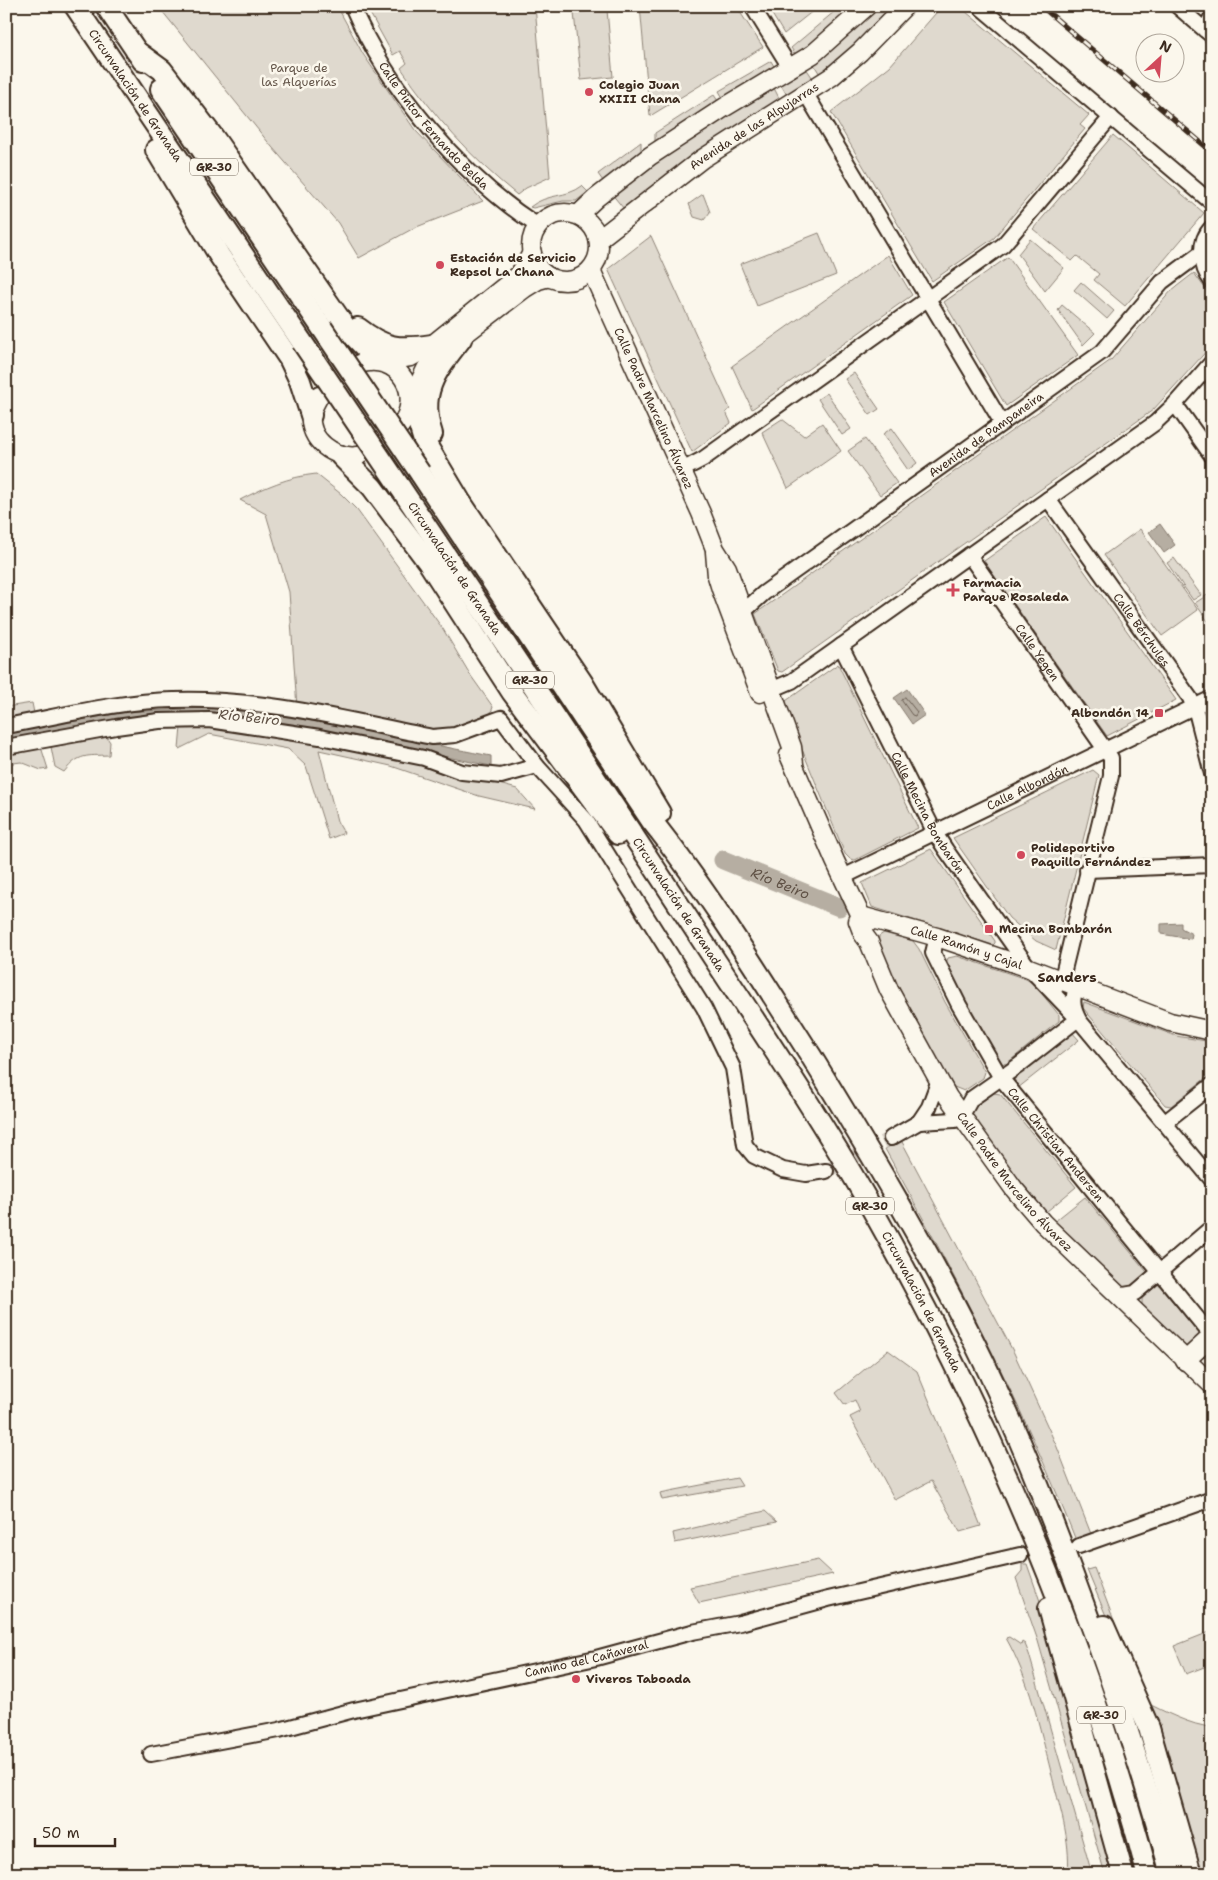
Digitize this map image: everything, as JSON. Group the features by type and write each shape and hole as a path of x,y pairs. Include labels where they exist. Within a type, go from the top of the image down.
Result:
{"highway":[{"name":"Circunvalación de Granada","path":"75,6 659,874 805,1099 867,1200 947,1352 1043,1559 1098,1708 1147,1874"},
{"name":"Circunvalación de Granada","path":"106,6 650,820 671,846 784,1014 873,1156 932,1262 1014,1426 1041,1490 1123,1715 1171,1874"},
{"path":"136,51 162,70 214,138 346,328 374,362"},
{"path":"144,110 152,142 219,255 290,360 300,381 311,416"},
{"path":"322,294 357,328 386,346 406,348 432,345"},
{"path":"451,485 431,432 427,403 429,387 439,368 460,339"},
{"path":"411,405 424,441 451,485 587,690 660,812 671,846"},
{"path":"350,456 422,555 512,692 632,853 659,874"},
{"path":"1043,1559 1044,1592 1123,1874"},
{"path":"1078,1588 1101,1618 1149,1728 1191,1874"}],"main road":[{"path":"578,215 596,198 650,156 725,107 791,69 842,31 867,6"},
{"name":"Avenida de las Alpujarras","path":"598,239 702,159 806,94 860,52 905,6"},
{"path":"556,214 578,215 588,222 598,239 598,258 591,270 573,280 562,281 549,277 538,268 532,253 532,237 538,226 556,214"},
{"path":"374,362 411,357 432,345 519,276 532,253"},
{"name":"Calle Padre Marcelino Álvarez","path":"591,270 682,470 715,549 727,568 792,746 794,764"},
{"path":"400,426 426,370 435,357 525,288 538,280 549,277"},
{"path":"374,362 403,378 411,405"},
{"path":"319,396 311,416 316,434 322,444 350,456"},
{"name":"Calle Padre Marcelino Álvarez","path":"715,549 717,576 745,656 776,734 794,764 861,916 858,921 863,934 870,939 889,990 948,1097 1014,1189 1043,1223 1128,1299 1185,1361 1212,1385"},
{"path":"740,604 738,623 744,640 745,656 756,668 763,685 771,690"},
{"name":"Calle Ramón y Cajal","path":"861,916 885,921 937,937 1029,968 1064,986 1170,1022 1212,1031"},
{"path":"870,939 885,921"},
{"path":"1185,1361 1212,1336"}],"street":[{"name":"Calle Pintor Fernando Belda","path":"352,6 374,49 423,119 451,152 485,186 538,226"},
{"path":"752,6 791,69"},
{"path":"979,6 1212,203"},
{"path":"1177,6 1208,33 1212,16"},
{"path":"806,94 1002,423"},
{"path":"682,470 711,453 1003,245 1111,117"},
{"path":"1212,227 1203,241 1201,253 1204,268 1212,282"},
{"name":"Avenida de Pampaneira","path":"740,604 756,598 1102,352 1162,282 1201,253"},
{"path":"771,690 792,681 1155,423 1175,404 1212,362"},
{"path":"1175,404 1212,456"},
{"name":"Calle Bérchules","path":"1048,499 1194,707 1212,774"},
{"name":"Calle Yegen","path":"969,555 1107,750"},
{"name":"Calle Mecina Bombarón","path":"841,646 935,833 1029,968"},
{"name":"Calle Albondón","path":"843,877 1212,698"},
{"path":"6,726 140,703 174,700 274,706 432,737 455,735 501,718 536,766 586,820 704,1008 734,1068 745,1145 754,1156 783,1170 806,1174 826,1171"},
{"path":"6,747 125,725 159,721 209,720 302,734 424,758 462,772 501,776 536,766"},
{"path":"1107,750 1111,758 1111,776 1087,870 1064,986 1078,1019 1212,1180"},
{"path":"1087,870 1212,865"},
{"name":"Calle Christian Andersen","path":"937,937 932,953 1001,1078 1212,1336"},
{"path":"1064,986 1078,1019"},
{"path":"919,1122 955,1120 961,1117 971,1099 1078,1019"},
{"path":"891,1138 919,1122 929,1107 939,1080"},
{"path":"1164,1123 1212,1085"},
{"path":"948,1097 971,1099"},
{"path":"1128,1299 1212,1227"},
{"path":"1079,1546 1212,1500"},
{"name":"Camino del Cañaveral","path":"150,1754 279,1730 354,1710 596,1658 692,1632 740,1623 828,1599 1020,1555"}],"green space":[{"name":"Parque de las Alquerías","path":"158,6 337,6 363,54 415,130 483,201 414,228 359,258 338,223 272,147"},
{"path":"366,6 535,6 550,177 526,188 517,195 500,181 440,120 401,68 407,63 400,51 393,55"},
{"path":"640,6 736,6 763,47 650,116"},
{"path":"767,6 819,6 784,34"},
{"path":"841,6 854,6 826,32 796,55 791,48"},
{"path":"876,6 896,6 878,26 821,76 813,63 844,39"},
{"path":"942,6 959,6 1089,115 1080,125 1085,129 994,238 932,281 831,112 890,66"},
{"path":"607,10 613,77 581,80 574,13"},
{"path":"771,61 775,68 723,98 719,91"},
{"path":"806,68 814,80 788,97 780,83"},
{"path":"773,86 781,102 624,209 611,193 655,160"},
{"path":"714,95 718,101 655,143 655,133"},
{"path":"1113,135 1204,213 1125,306 1094,280 1099,274 1077,256 1072,261 1033,229"},
{"path":"641,142 641,152 603,181 598,174"},
{"path":"582,186 588,192 576,201 563,201 533,208 530,207 543,200 576,190"},
{"path":"703,194 710,212 704,220 694,217 689,204"},
{"path":"819,233 836,275 757,306 740,264"},
{"path":"651,236 730,409 726,412 731,423 692,452 608,269"},
{"path":"1030,239 1064,268 1045,291 1018,254"},
{"path":"888,255 912,295 752,409 732,366"},
{"path":"1008,257 1078,355 1006,406 944,302"},
{"path":"1194,273 1212,298 1212,345 1153,410 782,672 778,671 755,614 1111,360 1172,290"},
{"path":"1081,282 1114,311 1107,319 1074,290"},
{"path":"1062,305 1095,333 1083,345 1058,310"},
{"path":"854,373 879,409 870,415 845,379"},
{"path":"827,393 851,429 842,435 818,399"},
{"path":"782,419 804,436 822,423 841,451 788,488 762,432"},
{"path":"892,428 917,463 908,470 883,434"},
{"path":"865,439 897,483 880,495 848,451"},
{"path":"316,474 357,510 443,629 471,676 493,707 490,715 454,731 434,734 297,708 289,592 266,514 240,500 277,483"},
{"path":"1046,517 1176,700 1107,736 984,561"},
{"path":"1140,529 1198,610 1162,636 1104,555"},
{"path":"1174,558 1201,595 1193,600 1167,563"},
{"path":"1212,592 1212,627 1195,603"},
{"path":"838,664 918,828 855,860 850,859 845,854 783,703"},
{"path":"32,703 35,718 6,723 6,707"},
{"path":"181,727 234,728 423,763 517,789 535,809 479,796 391,766 319,750 337,821 344,833 329,839 306,766 288,749 209,734 179,749"},
{"path":"106,736 110,742 109,755 84,757 74,761 64,772 55,767 51,747"},
{"path":"41,747 48,769 41,770 21,762 6,764 6,754"},
{"name":"Polideportivo Paquillo Fernández","path":"1093,770 1099,775 1056,950 1036,941 1009,918 953,838"},
{"path":"931,849 995,941 993,945 872,907 862,883"},
{"path":"884,933 913,941 919,949 945,1002 985,1072 983,1078 964,1091 954,1087 925,1040 878,945 879,936"},
{"path":"957,956 1026,979 1034,984 1059,1015 1059,1021 1006,1064 1000,1063 945,966 948,958"},
{"path":"1084,1002 1176,1036 1212,1042 1212,1073 1171,1106 1165,1105 1083,1008"},
{"path":"1071,1031 1079,1040 1018,1088 1013,1076"},
{"path":"994,1093 1000,1094 1076,1187 1046,1212 1006,1163 972,1115 972,1109"},
{"path":"901,1140 1014,1353 1057,1447 1093,1539 1077,1543 1011,1392 963,1294 885,1149"},
{"path":"1085,1197 1147,1272 1128,1288 1117,1286 1055,1221"},
{"path":"1158,1284 1198,1332 1201,1330 1203,1333 1188,1352 1142,1309 1142,1299"},
{"path":"888,1350 917,1371 981,1526 960,1532 931,1481 895,1500 850,1417 860,1412 855,1400 845,1405 836,1393"},
{"path":"737,1478 742,1486 662,1500 660,1493"},
{"path":"765,1511 777,1522 675,1543 673,1533"},
{"path":"818,1560 833,1574 699,1603 690,1587"},
{"path":"1022,1564 1027,1564 1055,1644 1116,1874 1105,1874 1038,1641 1016,1578 1022,1571"},
{"path":"1094,1568 1145,1702 1187,1721 1212,1727 1212,1874 1198,1874 1148,1717 1087,1570"},
{"path":"1212,1631 1212,1664 1186,1674 1174,1646"},
{"path":"1009,1637 1021,1645 1022,1642 1025,1644 1029,1654 1092,1874 1068,1874 1068,1848 1061,1810 1028,1687 1006,1638"}],"water":[{"path":"1160,524 1175,545 1164,553 1149,532"},
{"path":"907,689 925,715 912,724 894,698"},
{"path":"205,708 313,721 385,734 491,756 491,766 295,726 205,715 6,742 6,733 126,712"},
{"path":"1181,923 1181,928 1192,934 1191,939 1161,934 1161,924"}],"waterway":[{"name":"Río Beiro","path":"723,860 839,907"}],"tunnel":[{"path":"826,1171 891,1138"}],"railway":[{"path":"1041,6 1212,152"}],"place":[{"name":"Colegio Juan XXIII Chana","path":"589,92"},
{"name":"Estación de Servicio Repsol La Chana","path":"440,265"},
{"name":"Farmacia Parque Rosaleda","path":"953,590"},
{"name":"Albondón 14","path":"1159,713"},
{"name":"Polideportivo Paquillo Fernández","path":"1021,855"},
{"name":"Mecina Bombarón","path":"989,929"},
{"name":"Viveros Taboada","path":"576,1679"}],"district":[{"name":"Sanders","path":"1067,977"}]}
